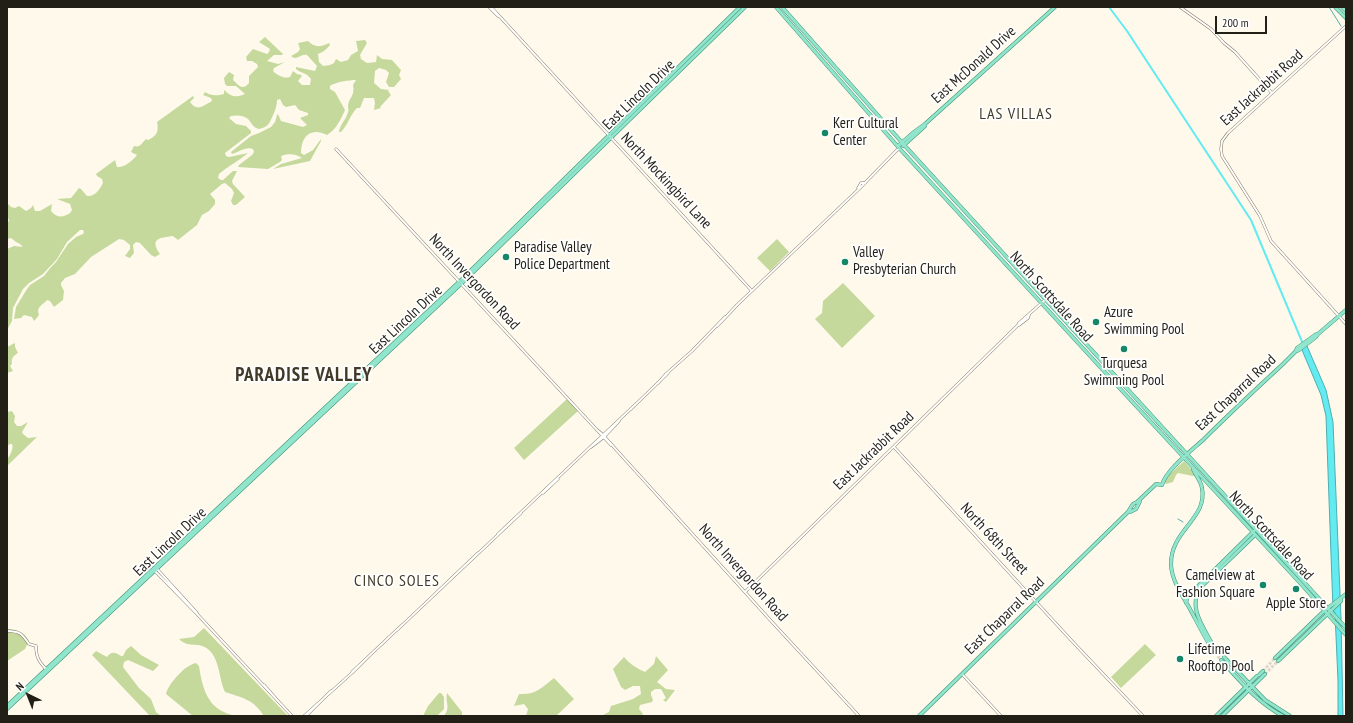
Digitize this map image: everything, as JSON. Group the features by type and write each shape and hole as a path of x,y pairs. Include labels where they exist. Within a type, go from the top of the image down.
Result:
{"main road":[{"name":"East Lincoln Drive","path":"7,709 106,613 155,569 482,262 740,7"},
{"name":"East Lincoln Drive","path":"641,106 745,7"},
{"name":"North Scottsdale Road","path":"776,7 898,148 1069,334 1255,532 1345,634"},
{"name":"North Scottsdale Road","path":"782,7 903,144 1082,340 1185,456 1193,467 1330,609 1346,628"},
{"name":"East McDonald Drive","path":"898,148 925,126 925,124 1055,7"},
{"path":"1335,7 1346,18"},
{"path":"1342,7 1346,12"},
{"name":"East Chaparral Road","path":"919,716 1133,508 1132,505 1136,505 1153,487 1158,484 1162,485 1164,479 1185,456 1296,351 1346,310"},
{"path":"1069,334 1073,330"},
{"path":"1078,343 1082,340"},
{"path":"1193,467 1201,483 1203,494 1202,503 1197,514 1184,530 1175,545 1171,564 1174,580 1213,648 1195,608 1197,594 1201,587 1255,532"},
{"path":"1186,603 1190,594 1222,565"},
{"name":"East Lincoln Drive","path":"72,646 98,625 155,569"},
{"path":"1275,658 1330,609 1339,598 1346,594"},
{"path":"98,625 106,613"},
{"path":"1278,661 1325,613"},
{"path":"1222,660 1228,662 1270,704 1290,716"},
{"path":"1222,660 1236,670"},
{"path":"1222,660 1246,687 1268,708 1283,716"},
{"name":"East Lincoln Drive","path":"7,706 47,670"},
{"path":"1222,716 1252,687 1263,671"},
{"path":"1216,716 1249,684 1266,674"}],"street":[{"name":"North Mockingbird Lane","path":"490,7 752,291"},
{"path":"1180,7 1211,29 1235,52 1272,93"},
{"name":"East Jackrabbit Road","path":"1339,316 1271,241 1256,210 1222,156 1221,145 1226,135 1346,26"},
{"name":"East McDonald Drive","path":"305,716 603,437 858,188 861,183 864,183 898,148"},
{"name":"North Invergordon Road","path":"336,149 611,445 859,716"},
{"name":"East Jackrabbit Road","path":"745,592 1045,300"},
{"path":"1339,316 1346,324"},
{"name":"North 68th Street","path":"894,446 1036,602 1143,716"},
{"path":"155,569 292,716"},
{"path":"7,631 21,633 29,644 36,646 37,657 47,670"},
{"path":"962,674 1001,716"}],"green space":[{"path":"265,37 283,54 274,55 267,61 278,64 285,62 274,68 273,71 281,76 290,77 293,71 302,76 298,81 302,85 310,85 311,79 307,75 298,71 296,67 315,71 317,66 307,55 294,58 291,56 300,49 298,43 308,41 313,45 318,46 329,43 330,45 323,52 318,54 319,62 323,66 334,63 336,59 341,62 348,60 351,55 358,51 356,41 365,40 367,43 360,55 361,59 367,63 376,62 377,55 382,59 392,60 401,70 399,75 401,79 394,87 389,87 386,82 389,73 386,70 379,68 375,71 374,83 381,89 389,90 388,91 391,95 380,107 381,108 374,110 374,98 364,98 360,108 357,108 341,132 339,132 348,112 348,106 353,95 353,85 356,80 339,82 330,86 330,89 335,92 345,110 338,124 330,133 327,135 316,132 305,138 301,147 301,153 304,155 313,150 321,139 310,161 273,169 281,164 302,158 287,154 281,156 282,160 280,162 268,169 238,167 252,155 254,152 253,149 245,149 232,154 231,152 251,136 271,127 278,114 281,121 303,127 307,125 300,118 308,115 308,113 299,110 295,105 286,107 280,99 277,100 277,105 269,123 265,127 259,129 253,126 248,119 244,117 238,115 231,116 229,118 236,124 246,126 251,133 225,153 226,156 229,157 248,153 226,168 219,174 218,178 223,180 233,171 237,171 232,181 245,197 236,205 233,205 231,201 234,193 232,189 225,183 222,184 210,194 215,200 215,204 209,211 202,215 197,225 178,240 173,236 160,238 156,242 157,249 160,254 155,257 151,255 140,243 136,242 133,245 134,253 130,258 125,256 130,249 130,245 124,240 119,239 91,257 75,274 65,278 61,283 64,291 63,300 54,307 50,301 47,300 40,306 38,310 39,315 34,321 32,317 24,315 21,318 14,319 16,307 27,289 30,285 44,276 56,262 68,244 76,237 83,234 83,230 80,230 67,242 57,259 43,274 23,289 13,308 12,321 7,330 7,249 14,246 23,247 11,238 7,239 7,223 9,221 7,214 7,203 11,207 15,208 19,206 26,211 33,205 35,211 40,211 52,204 51,211 58,216 65,216 70,213 72,210 70,204 57,199 71,198 79,188 87,196 95,194 103,183 102,179 96,174 115,160 117,167 130,162 137,155 131,152 134,146 139,146 146,139 148,140 153,137 158,128 157,122 193,96 194,98 190,102 195,107 200,107 212,101 211,98 203,95 205,92 212,95 219,95 224,94 224,90 234,96 245,94 236,86 227,86 224,78 229,72 234,75 233,80 241,86 244,87 249,83 249,76 258,67 257,64 252,61 247,61 246,57 253,49 267,54 269,52 270,49 259,42"},
{"path":"777,239 789,252 770,271 757,258"},
{"path":"843,283 875,316 842,348 815,319 822,313 823,301"},
{"path":"15,343 18,353 13,357 12,364 10,366 13,371 7,373 7,347"},
{"path":"567,399 578,411 524,460 514,448"},
{"path":"12,411 15,416 14,422 17,426 21,426 28,422 22,432 23,434 28,438 37,437 7,466 7,459 12,448 12,444 7,446 7,412"},
{"path":"1184,461 1196,475 1193,476 1178,473 1173,482 1166,484 1164,482 1169,475"},
{"path":"204,628 288,716 264,716 252,703 225,692 218,666 208,649 198,645 187,644 179,639 194,637"},
{"path":"7,629 20,632 25,635 29,641 25,649 7,661"},
{"path":"1145,644 1156,655 1121,688 1111,677"},
{"path":"131,646 141,655 159,665 153,671 128,660 124,662 123,667 139,688 151,699 156,712 161,716 150,716 92,655 96,651 107,657 114,653 123,656 126,650"},
{"path":"656,656 668,670 657,682 666,689 675,690 666,702 663,700 666,698 661,689 655,689 651,692 652,702 640,705 639,709 643,714 641,716 601,716 609,712 611,706 633,699 641,694 640,686 633,686 625,690 621,687 613,669 624,657 633,666 645,672 654,664"},
{"path":"196,663 199,666 209,700 226,713 239,716 193,716 166,694 170,685 178,675 187,667"},
{"path":"554,678 574,699 556,716 526,716 528,709 524,704 514,706 519,694 534,692 542,688"},
{"path":"439,693 441,693 444,697 444,709 437,716 423,716 428,706"},
{"path":"447,693 462,712 462,716 444,716 447,710"}],"water":[{"path":"1307,346 1326,390 1333,422 1341,618 1343,716 1338,716 1338,681 1335,613 1333,610 1326,416 1321,395 1302,350"}],"waterway":[{"path":"1109,7 1127,31 1251,220 1303,344"},
{"path":"1329,7 1341,26"},
{"path":"1178,519 1183,522"}],"tunnel":[{"path":"1214,647 1224,657"},
{"path":"1212,649 1221,660"},
{"path":"1263,671 1275,658"},
{"path":"1265,674 1278,661"}],"place":[{"name":"Kerr Cultural Center","path":"825,133"},
{"name":"Paradise Valley Police Department","path":"506,257"},
{"name":"Valley Presbyterian Church","path":"845,262"},
{"name":"Azure Swimming Pool","path":"1096,322"},
{"name":"Turquesa Swimming Pool","path":"1124,349"},
{"name":"Camelview at Fashion Square","path":"1263,585"},
{"name":"Apple Store","path":"1296,589"},
{"name":"Lifetime Rooftop Pool","path":"1180,659"}],"district":[{"name":"LAS VILLAS","path":"1016,114"},
{"name":"PARADISE VALLEY","path":"304,376"},
{"name":"CINCO SOLES","path":"397,581"}]}
